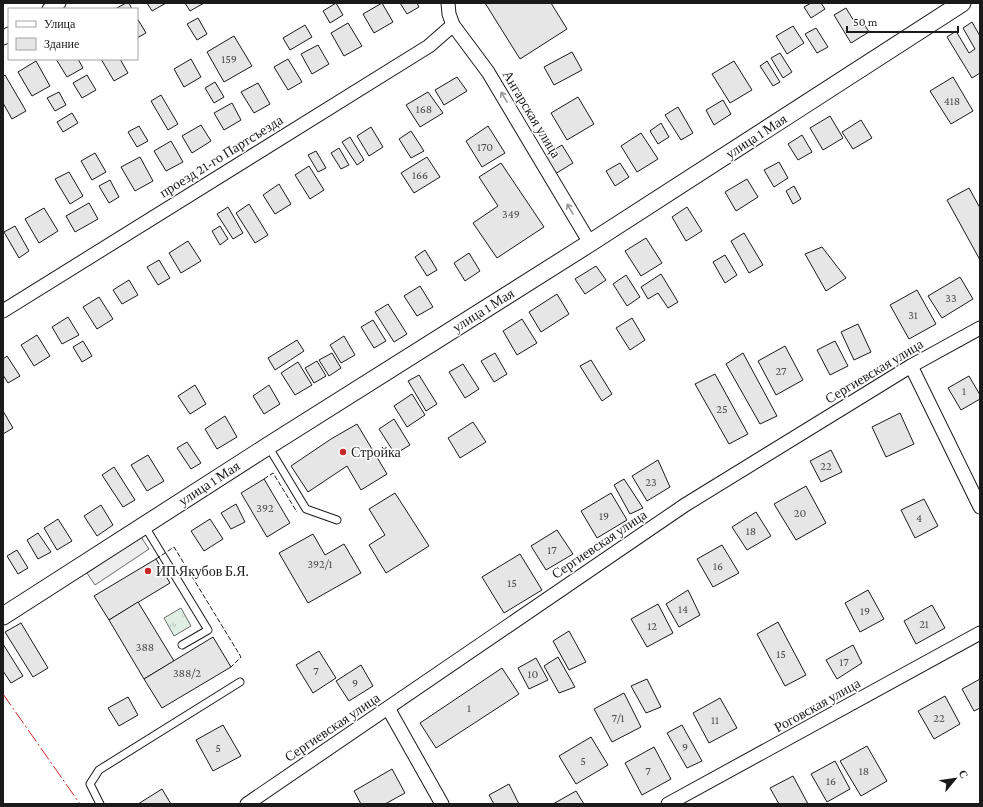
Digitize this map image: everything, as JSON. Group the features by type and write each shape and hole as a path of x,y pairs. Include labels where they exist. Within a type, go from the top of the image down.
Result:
{"street":[{"name":"Ангарская улица","path":"448,3 449,14 453,24 488,72 590,243"},
{"name":"улица 1 Мая","path":"3,616 268,446 590,243 962,3"},
{"name":"проезд 21-го Партсъезда","path":"3,311 429,46 453,24"},
{"name":"Сергиевская улица","path":"247,804 685,505 911,366 980,328"},
{"path":"911,366 980,506"},
{"name":"Роговская улица","path":"668,804 980,633"},
{"path":"388,708 442,804"}],"lane":[{"path":"268,446 306,509 337,520"},
{"path":"144,525 208,630 182,645"},
{"path":"100,804 90,784 99,770 240,682"}],"green space":[{"path":"181,608 191,626 174,636 164,618"}],"shaded area":[{"path":"141,537 149,549 95,585 87,573"}],"building":[{"path":"129,3 132,8 117,8"},
{"path":"147,3 166,3 152,11"},
{"path":"185,3 204,3 190,11"},
{"path":"336,3 343,15 330,23 323,11"},
{"path":"382,3 393,22 374,33 363,14"},
{"path":"400,3 417,3 419,7 407,14"},
{"path":"485,3 551,3 567,29 520,59"},
{"path":"811,3 821,3 825,9 811,18 804,7"},
{"path":"846,8 857,26 863,22 869,32 851,43 834,15"},
{"path":"198,18 207,34 197,40 187,24"},
{"path":"138,20 146,33 138,37"},
{"path":"972,22 980,36 980,73 972,78 947,37 956,31 969,53 975,49 963,28"},
{"path":"348,23 362,46 344,56 331,33"},
{"path":"305,25 312,37 290,50 283,38"},
{"path":"793,26 804,43 787,54 776,36"},
{"path":"816,28 828,47 817,53 805,34"},
{"path":"234,36 252,66 224,82 207,52"},
{"path":"318,45 329,64 312,74 301,54"},
{"path":"572,52 582,70 554,85 544,67"},
{"path":"780,53 792,72 783,78 771,58"},
{"path":"191,59 201,77 184,87 174,69"},
{"path":"288,59 302,82 288,90 274,67"},
{"path":"57,60 79,60 83,68 67,77"},
{"path":"102,60 121,60 128,73 114,81"},
{"path":"36,61 50,86 32,96 18,72"},
{"path":"734,61 752,90 730,103 712,74"},
{"path":"767,61 780,82 773,86 760,66"},
{"path":"5,75 26,111 12,119 3,103 3,77"},
{"path":"87,75 96,90 82,98 73,83"},
{"path":"457,77 467,91 444,105 435,90"},
{"path":"953,77 973,111 951,124 930,91"},
{"path":"215,82 224,97 214,103 205,88"},
{"path":"258,83 270,104 254,113 241,92"},
{"path":"59,92 66,105 55,111 47,98"},
{"path":"428,92 443,113 420,127 406,105"},
{"path":"161,95 178,124 168,130 151,101"},
{"path":"578,97 594,124 567,140 551,113"},
{"path":"723,100 731,114 714,125 706,110"},
{"path":"232,103 241,120 224,130 214,113"},
{"path":"678,107 693,133 681,140 665,115"},
{"path":"72,113 78,123 63,132 57,122"},
{"path":"830,116 843,138 823,150 810,128"},
{"path":"861,120 872,138 853,149 842,132"},
{"path":"661,123 669,137 658,144 650,131"},
{"path":"201,125 211,141 192,153 182,136"},
{"path":"139,126 148,141 137,147 128,132"},
{"path":"488,126 505,153 482,167 466,141"},
{"path":"371,127 383,147 369,156 357,136"},
{"path":"411,131 424,151 411,158 399,139"},
{"path":"641,133 658,159 637,172 621,146"},
{"path":"802,135 812,152 798,160 788,144"},
{"path":"350,137 364,160 357,165 342,142"},
{"path":"171,141 183,162 166,171 154,151"},
{"path":"562,145 573,163 555,174 544,156"},
{"path":"339,148 349,165 341,169 331,153"},
{"path":"316,151 326,168 318,172 308,155"},
{"path":"95,153 106,172 92,180 81,161"},
{"path":"140,157 153,181 135,191 121,167"},
{"path":"427,157 440,177 414,193 401,173"},
{"path":"779,162 788,178 774,187 764,170"},
{"path":"501,163 544,227 497,258 473,223 498,206 479,177"},
{"path":"620,163 629,177 615,186 606,171"},
{"path":"309,166 324,190 310,199 295,175"},
{"path":"69,172 83,196 70,204 55,179"},
{"path":"747,179 758,197 736,211 725,192"},
{"path":"110,180 119,197 109,203 99,186"},
{"path":"279,184 291,204 275,214 263,195"},
{"path":"794,186 801,199 793,204 786,191"},
{"path":"969,188 980,208 980,260 947,200"},
{"path":"89,203 98,219 75,232 66,216"},
{"path":"249,204 268,235 255,243 236,213"},
{"path":"228,207 243,233 233,239 217,214"},
{"path":"687,207 702,231 686,241 672,217"},
{"path":"44,208 58,231 39,243 25,219"},
{"path":"15,226 29,251 19,258 4,232"},
{"path":"220,226 228,239 220,245 212,231"},
{"path":"744,233 763,265 749,273 731,241"},
{"path":"646,238 662,263 641,276 625,251"},
{"path":"188,241 201,261 181,273 169,253"},
{"path":"822,247 846,278 826,291 805,254"},
{"path":"425,250 437,270 427,276 415,257"},
{"path":"469,253 480,271 465,281 454,263"},
{"path":"725,255 737,275 725,283 713,262"},
{"path":"159,260 170,278 158,285 147,267"},
{"path":"596,266 606,280 585,294 575,279"},
{"path":"661,274 678,302 668,308 658,293 648,299 641,287"},
{"path":"626,275 640,297 627,306 613,284"},
{"path":"960,277 973,299 942,318 928,296"},
{"path":"129,280 138,295 122,304 113,290"},
{"path":"420,286 433,307 417,316 404,296"},
{"path":"917,290 936,324 909,339 890,305"},
{"path":"557,294 569,314 541,332 529,312"},
{"path":"99,297 113,319 97,329 83,307"},
{"path":"388,304 407,334 394,342 375,312"},
{"path":"68,317 79,335 62,344 52,327"},
{"path":"632,318 645,340 630,350 616,328"},
{"path":"522,319 537,343 517,355 503,331"},
{"path":"373,320 386,341 374,348 361,327"},
{"path":"858,324 871,352 854,360 841,332"},
{"path":"37,335 50,356 34,366 21,345"},
{"path":"344,336 355,355 341,363 330,345"},
{"path":"297,340 304,351 275,370 268,358"},
{"path":"83,341 92,356 82,362 73,347"},
{"path":"835,341 848,366 830,375 817,350"},
{"path":"785,346 803,380 776,395 758,361"},
{"path":"332,353 341,368 329,376 319,360"},
{"path":"495,353 507,374 494,382 481,361"},
{"path":"743,353 777,416 760,424 726,364"},
{"path":"7,356 20,376 8,383 3,375 3,359"},
{"path":"591,360 612,394 602,401 580,366"},
{"path":"317,361 326,376 314,383 305,368"},
{"path":"298,362 312,385 295,395 281,373"},
{"path":"463,364 479,389 465,398 449,372"},
{"path":"715,374 748,434 729,444 695,384"},
{"path":"419,375 437,404 426,411 408,381"},
{"path":"969,376 980,395 980,399 961,410 948,388"},
{"path":"195,385 206,404 190,414 178,396"},
{"path":"269,385 280,404 264,414 253,396"},
{"path":"412,394 425,415 407,427 394,406"},
{"path":"3,411 13,428 3,434"},
{"path":"900,413 914,444 886,457 872,427"},
{"path":"225,416 237,437 217,449 205,429"},
{"path":"394,419 410,445 395,454 379,429"},
{"path":"473,422 486,442 460,458 448,438"},
{"name":"Стройка","path":"357,424 387,474 361,490 347,466 308,492 291,466 331,439"},
{"path":"187,442 201,463 191,469 177,448"},
{"path":"831,450 842,472 821,482 810,461"},
{"path":"148,455 164,481 147,491 131,465"},
{"path":"658,460 670,487 647,501 632,476"},
{"path":"114,467 135,500 123,507 102,475"},
{"path":"264,479 290,523 267,537 241,493"},
{"path":"624,479 643,508 630,514 614,485"},
{"path":"806,486 826,523 796,540 774,504"},
{"path":"395,493 429,546 386,573 369,545 385,535 369,509"},
{"path":"611,493 627,520 597,538 581,511"},
{"path":"924,499 938,526 915,538 901,510"},
{"path":"236,504 245,522 231,529 221,513"},
{"path":"101,505 113,525 97,536 84,516"},
{"path":"756,512 771,536 747,550 732,527"},
{"path":"58,519 72,541 57,550 44,528"},
{"path":"210,519 223,539 204,551 191,531"},
{"path":"557,530 573,554 546,570 531,546"},
{"path":"38,533 51,552 38,559 27,540"},
{"path":"313,534 325,555 344,544 361,573 308,603 279,553"},
{"path":"722,545 739,573 713,587 697,559"},
{"path":"17,550 28,568 18,574 7,556"},
{"path":"520,554 542,590 504,613 482,577"},
{"path":"156,559 170,583 109,620 94,596"},
{"path":"688,590 700,615 679,627 666,604"},
{"path":"868,590 884,619 860,632 845,603"},
{"path":"138,602 174,661 144,679 109,620"},
{"path":"658,604 673,633 647,647 631,619"},
{"path":"932,605 945,628 916,644 904,621"},
{"path":"778,622 806,675 785,686 757,634"},
{"path":"21,623 48,668 33,677 5,632"},
{"path":"569,631 586,662 569,670 553,641"},
{"path":"213,637 231,667 162,708 144,679"},
{"path":"3,644 23,676 11,683 3,671"},
{"path":"853,645 862,663 837,679 826,660"},
{"path":"319,651 336,678 313,693 296,665"},
{"path":"558,657 575,687 559,693 544,666"},
{"path":"536,658 548,680 529,689 518,668"},
{"path":"361,665 373,686 349,701 336,681"},
{"path":"502,668 519,694 436,748 420,723"},
{"path":"647,679 661,707 646,713 631,686"},
{"path":"980,679 980,708 974,711 962,689"},
{"path":"624,693 641,727 612,742 594,709"},
{"path":"945,696 960,724 934,739 918,711"},
{"path":"128,697 138,715 119,726 108,708"},
{"path":"720,698 737,728 709,743 693,713"},
{"path":"223,725 241,756 213,771 196,740"},
{"path":"682,725 702,761 687,768 667,733"},
{"path":"591,737 608,765 576,784 559,756"},
{"path":"867,746 887,781 861,796 840,761"},
{"path":"654,747 671,779 642,795 625,763"},
{"path":"835,761 850,789 827,802 811,774"},
{"path":"392,769 405,793 385,804 361,804 354,791"},
{"path":"793,776 808,804 779,804 770,788"},
{"path":"509,784 519,804 494,804 489,795"},
{"path":"162,789 171,804 138,804"},
{"path":"576,791 584,804 553,804"}],"fence":[{"path":"264,479 273,473 297,512"},
{"path":"156,559 174,547 241,657 231,667"}],"power":[{"path":"3,694 80,804"}],"place":[{"name":"Стройка","path":"343,452"},
{"name":"ИП Якубов Б.Я.","path":"148,571"}]}
